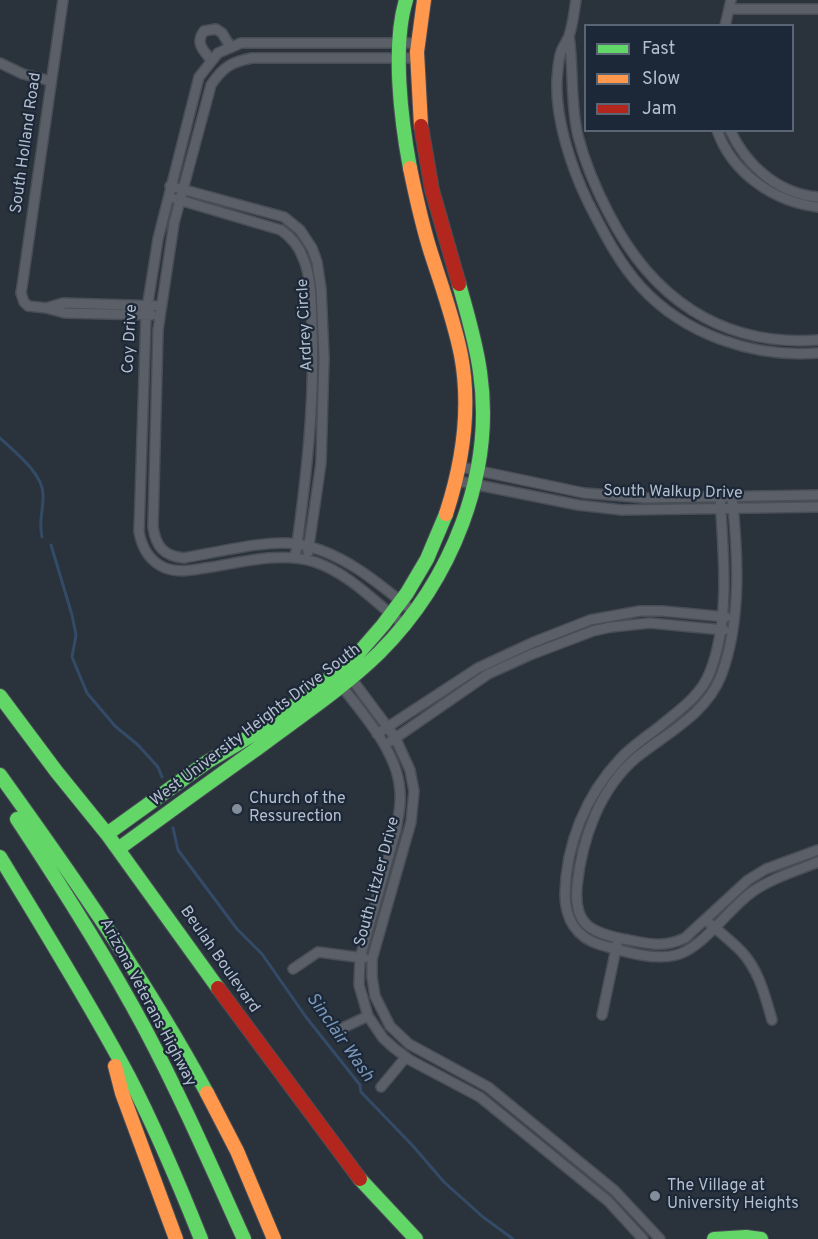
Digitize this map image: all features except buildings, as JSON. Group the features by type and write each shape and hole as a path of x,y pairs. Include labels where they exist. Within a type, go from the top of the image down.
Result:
{"main road":[{"name":"West University Heights Drive South","path":"117,849 342,678 413,586 441,532 453,502 459,474 466,413 463,367 458,339 422,224 405,139 400,43 402,12 406,0"},
{"name":"West University Heights Drive South","path":"107,834 223,751 255,734 374,659 415,613 450,555 464,520 475,477 483,415 478,356 434,203 420,120 417,58 424,0"},
{"name":"Beulah Boulevard","path":"0,696 107,834 232,1008 367,1188 416,1239"},
{"path":"0,775 92,905 204,1086 232,1141 274,1239"},
{"name":"Arizona Veterans Highway","path":"0,795 78,911 119,980 168,1075 244,1239"},
{"path":"0,857 60,954 129,1078 164,1149 201,1239"},
{"path":"111,1047 122,1093 176,1239"},
{"path":"256,1196 270,1211 284,1239"},
{"path":"714,1239 746,1237 760,1239"}],"street":[{"name":"South Holland Road","path":"63,0 21,292 24,302 28,306 65,313 160,311"},
{"path":"576,0 569,36 560,53 557,80 563,127 579,183 608,241 624,266 641,287 672,313 708,334 733,344 779,354 818,353"},
{"path":"725,24 730,4 818,9"},
{"path":"211,60 199,43 204,31 216,29 222,33 230,46 252,43 418,43"},
{"path":"569,36 574,111 580,144 593,181 633,256 659,285 703,317 743,334 769,340 818,340"},
{"name":"Coy Drive","path":"161,566 156,564 144,549 139,532 147,310 158,238 196,87 211,60 230,46"},
{"name":"Coy Drive","path":"165,554 154,538 153,527 160,311 180,201 211,85 221,70 228,66 244,60 269,56 417,58"},
{"path":"0,63 23,74 51,81"},
{"path":"718,132 739,167 760,185 786,200 818,207"},
{"path":"731,132 743,154 757,170 790,190 818,197"},
{"name":"Ardrey Circle","path":"170,186 284,217 300,230 312,248 317,262 324,358 323,423 321,464 306,560"},
{"name":"Ardrey Circle","path":"168,197 281,230 289,235 303,255 310,299 313,392 307,467 295,558"},
{"path":"672,313 680,302"},
{"name":"South Walkup Drive","path":"459,474 584,493 646,498 818,495"},
{"name":"South Walkup Drive","path":"459,474 578,505 622,510 818,507"},
{"path":"720,496 722,616 717,650 710,673 699,692 687,704 621,757 604,778 580,818 567,866 565,906 576,930 595,944 662,957 675,956 698,943 713,926 753,891 774,879 818,862"},
{"path":"732,496 736,598 726,659 713,693 689,718 622,771 605,795 586,838 576,906 579,916 598,932 619,938 665,945 673,944 685,938 731,894 766,869 818,850"},
{"path":"404,625 347,578 331,569 306,560 276,558 186,571 161,566 165,554 184,558 280,543 297,544 333,555 415,613"},
{"path":"377,734 478,668 534,642 590,620 640,611 734,618"},
{"path":"384,746 488,674 593,631 650,623 732,631"},
{"name":"South Litzler Drive","path":"342,678 395,737 410,770 414,791 414,808 372,959 375,996 381,1011 390,1026 409,1044 488,1087 615,1191 660,1239"},
{"name":"South Litzler Drive","path":"342,678 384,746 397,771 399,782 400,811 360,958 359,985 368,1016 383,1038 406,1057 487,1102 608,1201 643,1239"},
{"path":"705,919 742,952 753,967 772,1020"},
{"path":"602,1016 619,938"},
{"path":"292,969 318,952 372,959"},
{"path":"336,1031 368,1016"},
{"path":"381,1087 406,1057"}],"waterway":[{"name":"Sinclair Wash","path":"0,438 27,463 42,486 42,537"},
{"name":"Sinclair Wash","path":"51,545 76,635 72,657 87,693 115,726 138,745 158,767 162,777"},
{"name":"Sinclair Wash","path":"173,828 178,850 237,929 262,954 306,1017 360,1085 361,1092 444,1182 483,1217 513,1239"}],"traffic: fast":[{"path":"406,0 399,39 399,83 410,168"},
{"path":"118,849 350,679 379,653 405,624 427,593 447,559 462,524 474,487 481,449 483,410 480,372 474,339 459,284"},
{"path":"107,834 207,762 264,728 350,663 407,593 427,559 446,514"},
{"path":"0,696 107,834 218,988"},
{"path":"0,775 135,971 207,1093"},
{"path":"17,819 83,922 145,1029 184,1107 244,1239"},
{"path":"0,857 129,1077 167,1157 201,1239"},
{"path":"360,1179 416,1239"},
{"path":"714,1239 746,1237 761,1239"}],"traffic: slow":[{"path":"421,126 417,52 424,0"},
{"path":"410,168 425,232 455,329 464,375 464,435 457,475 446,514"},
{"path":"115,1066 122,1093 176,1239"},
{"path":"207,1093 237,1151 274,1239"}],"traffic: jam":[{"path":"421,126 432,190 459,284"},
{"path":"218,988 360,1179"}],"place":[{"name":"Church of the Ressurection","path":"237,809"},
{"name":"The Village at University Heights","path":"655,1196"}]}
